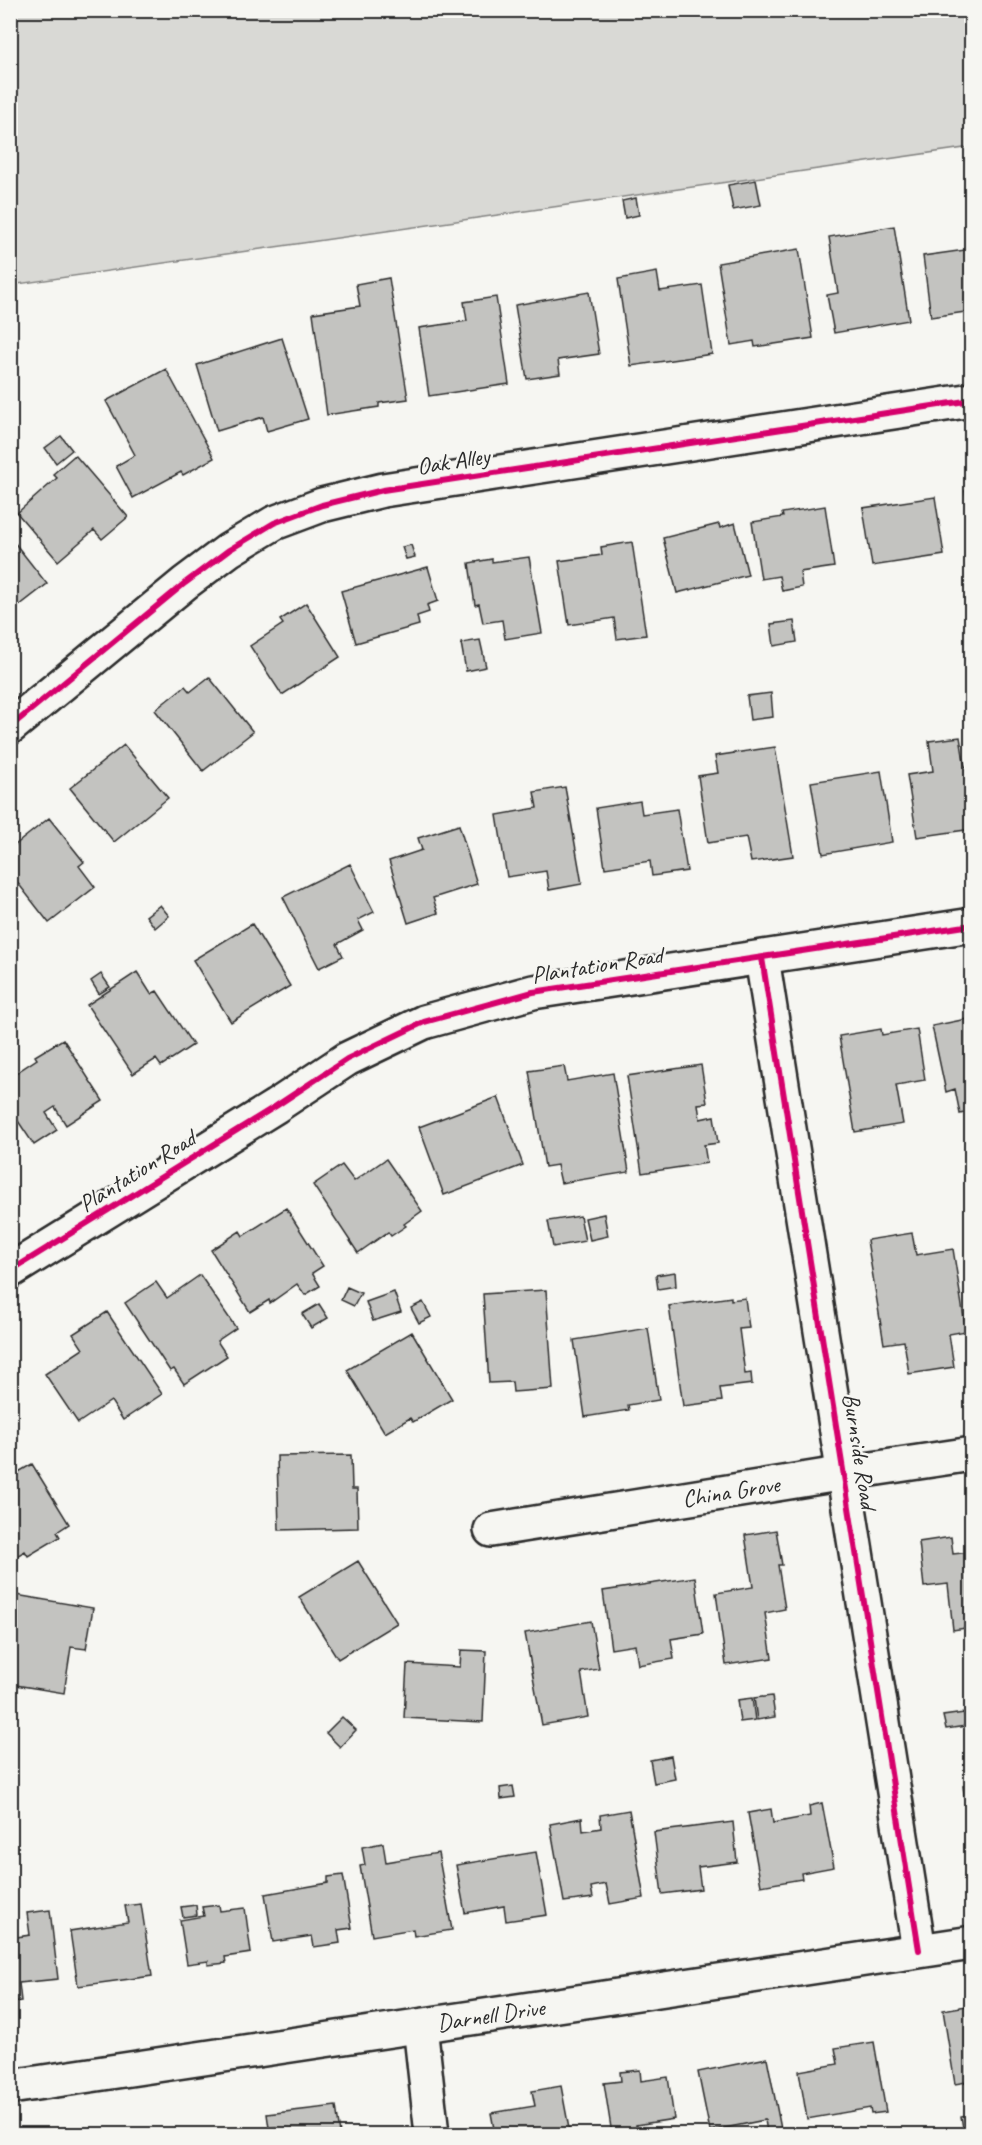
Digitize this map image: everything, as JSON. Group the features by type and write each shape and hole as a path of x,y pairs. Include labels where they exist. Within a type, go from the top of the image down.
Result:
{"street":[{"name":"Oak Alley","path":"10,727 185,583 229,550 274,523 322,505 383,490 972,400"},
{"name":"Plantation Road","path":"10,1271 276,1106 347,1059 424,1022 533,992 972,925"},
{"name":"Burnside Road","path":"762,958 919,1950"},
{"name":"China Grove","path":"491,1530 972,1455"},
{"name":"Darnell Drive","path":"10,2087 972,1943"},
{"path":"420,2026 432,2134"}],"shaded area":[{"path":"10,11 971,11 971,147 11,285"}],"building":[{"path":"756,180 761,205 733,210 728,185"},
{"path":"636,198 639,215 625,218 622,201"},
{"path":"894,226 909,320 834,333 827,295 838,293 829,237"},
{"path":"799,249 813,338 755,347 754,341 731,345 718,263"},
{"path":"972,249 972,311 931,317 923,256"},
{"path":"657,272 660,291 702,285 712,354 631,366 618,279"},
{"path":"389,278 408,399 379,403 379,407 327,415 313,313 360,306 356,284"},
{"path":"589,292 599,354 558,360 560,374 527,379 515,305"},
{"path":"496,297 509,384 429,396 419,328 467,321 464,302"},
{"path":"282,338 308,419 267,431 263,417 217,431 197,365"},
{"path":"166,369 214,458 183,475 181,472 133,498 116,466 135,455 106,401"},
{"path":"61,436 72,450 56,463 45,448"},
{"path":"75,455 128,517 102,539 94,530 58,561 17,513 57,478 53,474"},
{"path":"972,490 972,532 965,491"},
{"path":"935,497 944,555 872,566 863,508"},
{"path":"825,506 834,567 800,572 802,587 782,591 779,576 761,579 752,522 783,517 782,513"},
{"path":"735,523 748,575 677,593 663,538 719,524 720,528"},
{"path":"10,537 47,584 11,612 10,611"},
{"path":"632,542 646,635 617,639 614,618 569,625 559,561 602,555 601,547"},
{"path":"411,545 415,557 406,559 402,547"},
{"path":"529,557 542,633 505,639 502,620 483,623 479,604 475,605 469,563"},
{"path":"428,567 438,601 427,605 429,612 417,616 419,625 356,643 341,591"},
{"path":"306,603 340,657 282,695 250,646 283,624 280,620"},
{"path":"794,621 797,642 774,646 771,624"},
{"path":"480,640 486,667 466,671 461,643"},
{"path":"209,677 253,732 203,771 155,710 185,686 190,692"},
{"path":"771,693 773,717 750,720 747,696"},
{"path":"960,737 965,767 972,766 972,829 917,837 907,775 933,771 929,741"},
{"path":"124,745 168,798 114,842 70,788"},
{"path":"775,747 793,856 751,862 746,837 708,843 698,776 718,773 715,756"},
{"path":"881,771 892,842 823,854 811,782"},
{"path":"565,787 582,884 549,890 546,871 507,877 497,815 537,808 534,792"},
{"path":"640,801 642,814 677,809 687,871 652,876 650,861 605,868 596,808"},
{"path":"49,818 84,862 79,866 95,887 49,923 10,873 10,849"},
{"path":"459,825 477,884 433,898 438,913 408,923 389,861 422,850 418,838"},
{"path":"350,864 374,912 358,920 363,930 337,944 343,956 319,968 283,897"},
{"path":"160,905 169,916 155,928 146,916"},
{"path":"252,924 290,986 231,1022 193,960"},
{"path":"137,972 151,994 157,991 193,1045 161,1066 156,1059 133,1074 87,1005"},
{"path":"101,974 110,987 99,994 91,981"},
{"path":"972,1018 972,1111 960,1114 955,1089 946,1092 932,1026"},
{"path":"881,1029 882,1035 917,1029 925,1080 896,1085 903,1124 855,1132 839,1036"},
{"path":"63,1039 103,1101 66,1125 55,1107 46,1113 57,1130 34,1145 10,1109 10,1077 37,1059 35,1056"},
{"path":"701,1065 707,1103 698,1104 700,1119 714,1116 718,1143 704,1145 707,1163 642,1173 627,1076"},
{"path":"564,1066 567,1081 613,1073 629,1172 561,1183 557,1165 545,1167 529,1071"},
{"path":"498,1097 523,1165 444,1195 419,1127"},
{"path":"386,1159 422,1211 391,1236 388,1232 358,1253 313,1185 342,1165 354,1181"},
{"path":"286,1208 323,1266 312,1273 320,1286 305,1295 297,1284 270,1303 269,1300 250,1312 211,1250 240,1231 243,1236"},
{"path":"604,1214 608,1236 590,1240 585,1218"},
{"path":"580,1216 585,1241 553,1247 548,1221"},
{"path":"912,1233 916,1255 953,1249 966,1331 949,1334 954,1367 909,1374 904,1341 884,1344 867,1240"},
{"path":"675,1272 676,1286 658,1289 656,1275"},
{"path":"200,1275 236,1328 217,1341 227,1356 184,1384 174,1369 170,1371 125,1303 156,1282 167,1298"},
{"path":"347,1287 361,1293 354,1306 341,1300"},
{"path":"546,1290 553,1389 513,1392 512,1382 489,1383 483,1294"},
{"path":"394,1292 401,1312 373,1321 366,1302"},
{"path":"731,1297 731,1300 745,1298 749,1328 739,1329 745,1374 751,1373 752,1384 720,1388 722,1401 683,1406 669,1306"},
{"path":"423,1302 431,1317 419,1323 411,1308"},
{"path":"319,1304 328,1318 311,1328 302,1314"},
{"path":"107,1312 162,1394 123,1420 111,1401 78,1423 45,1374 83,1349 73,1334"},
{"path":"648,1328 659,1400 628,1405 629,1410 585,1417 574,1340"},
{"path":"412,1332 452,1399 413,1422 410,1418 385,1433 347,1370"},
{"path":"10,1435 16,1445 10,1449"},
{"path":"351,1455 352,1489 357,1489 358,1528 279,1530 277,1456"},
{"path":"32,1464 69,1524 57,1532 60,1537 28,1556 25,1551 10,1560 10,1477"},
{"path":"776,1530 782,1565 778,1565 785,1609 765,1613 772,1658 726,1665 716,1593 753,1587 745,1535"},
{"path":"951,1537 953,1554 972,1552 972,1627 953,1630 948,1584 924,1587 919,1542"},
{"path":"358,1561 397,1623 338,1659 299,1597"},
{"path":"695,1577 703,1634 671,1639 674,1659 638,1665 635,1645 611,1649 603,1591"},
{"path":"10,1594 93,1608 86,1649 71,1647 64,1693 10,1684"},
{"path":"591,1621 599,1669 581,1672 588,1717 542,1725 525,1633"},
{"path":"461,1650 486,1651 483,1722 404,1718 407,1664 460,1667"},
{"path":"772,1696 775,1717 757,1720 754,1698"},
{"path":"752,1698 755,1720 740,1722 737,1700"},
{"path":"964,1713 966,1726 946,1729 943,1716"},
{"path":"342,1717 356,1730 340,1747 326,1733"},
{"path":"671,1756 675,1779 654,1783 650,1760"},
{"path":"972,1785 972,1848 971,1848 963,1786"},
{"path":"513,1786 515,1797 501,1799 500,1788"},
{"path":"822,1803 834,1867 801,1873 802,1879 761,1886 748,1813 771,1809 773,1823 810,1816 809,1806"},
{"path":"629,1810 644,1898 610,1904 606,1884 591,1887 593,1898 564,1902 550,1824 582,1818 583,1831 601,1828 600,1815"},
{"path":"733,1822 737,1862 698,1867 701,1889 662,1894 654,1832"},
{"path":"383,1843 386,1862 438,1853 452,1930 414,1936 413,1929 372,1936 360,1866 365,1865 362,1847"},
{"path":"536,1852 547,1915 506,1921 504,1906 465,1913 456,1865"},
{"path":"343,1875 352,1928 338,1930 340,1943 314,1947 312,1936 273,1942 265,1894 328,1883 328,1877"},
{"path":"141,1904 152,1976 78,1986 70,1931 128,1922 125,1906"},
{"path":"196,1905 197,1915 183,1917 181,1907"},
{"path":"219,1905 220,1911 245,1908 251,1953 225,1957 226,1963 208,1965 208,1961 187,1964 180,1920 204,1916 202,1907"},
{"path":"50,1910 58,1979 19,1983 21,2001 10,2002 10,1938 30,1935 27,1913"},
{"path":"972,2005 972,2081 955,2084 943,2010"},
{"path":"874,2042 886,2112 871,2114 870,2108 807,2119 799,2071 838,2064 835,2048"},
{"path":"767,2058 781,2129 767,2132 765,2120 710,2131 698,2072"},
{"path":"640,2070 641,2081 668,2077 674,2119 636,2125 637,2134 612,2134 604,2083 621,2081 620,2072"},
{"path":"561,2086 570,2134 495,2134 491,2113 535,2106 532,2091"},
{"path":"336,2106 340,2134 277,2134 276,2127 269,2128 267,2114"},
{"path":"972,2114 972,2134 964,2134 961,2116"}],"cycle path":[{"path":"10,727 185,583 229,550 274,523 322,505 383,490 972,400"},
{"path":"10,1271 276,1106 347,1059 424,1022 533,992 972,925"},
{"path":"762,958 919,1950"}]}
